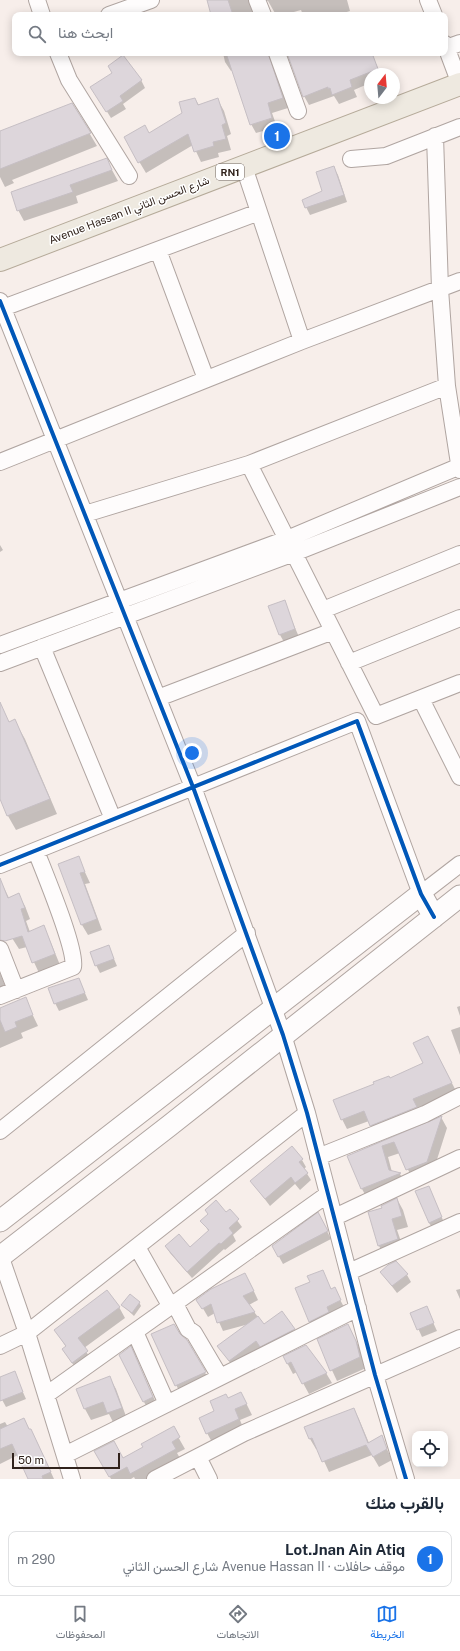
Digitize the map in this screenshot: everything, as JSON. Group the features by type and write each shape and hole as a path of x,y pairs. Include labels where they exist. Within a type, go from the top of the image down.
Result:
{"main road":[{"name":"Avenue Hassan II شارع الحسن الثاني","path":"0,260 460,84"}],"street":[{"path":"37,0 41,12"},
{"path":"117,12 151,0"},
{"path":"257,0 262,12"},
{"path":"428,0 433,12"},
{"path":"450,45 460,84"},
{"path":"59,56 69,80 129,176"},
{"path":"278,56 298,111"},
{"path":"351,159 386,156 460,127"},
{"path":"0,663 125,616 290,546 460,468 446,386 440,289 435,136"},
{"path":"244,166 302,341"},
{"path":"259,212 1,306 193,787 283,1036 307,1113 375,1375 406,1479"},
{"path":"158,250 206,379"},
{"path":"0,462 302,341 460,281"},
{"path":"85,514 249,464 446,386"},
{"path":"249,464 376,716 460,683"},
{"path":"0,645 119,601 290,546 460,487"},
{"path":"323,610 460,554"},
{"path":"349,663 460,618"},
{"path":"158,698 333,631"},
{"path":"42,647 113,819"},
{"path":"421,699 460,777"},
{"path":"0,865 357,721 421,894 434,917"},
{"path":"0,996 71,969 74,964 68,939 36,851"},
{"path":"0,1221 460,864"},
{"path":"72,1479 27,1333 0,1256 460,896"},
{"path":"0,1131 247,933"},
{"path":"0,949 16,990"},
{"path":"318,1156 425,1114 460,1096"},
{"path":"0,1346 27,1333 307,1113"},
{"path":"334,1217 460,1158"},
{"path":"46,1395 328,1194"},
{"path":"349,1272 460,1222"},
{"path":"137,1247 188,1329 194,1333 220,1377"},
{"path":"65,1455 358,1308"},
{"path":"135,1332 167,1404"},
{"path":"155,1479 244,1432 460,1338"},
{"path":"198,1456 209,1479"}],"building":[{"path":"207,0 228,0 232,12 210,12"},
{"path":"124,56 142,80 120,96 123,101 106,112 90,87 112,73 108,66"},
{"path":"227,56 269,56 283,98 268,103 272,118 250,125"},
{"path":"288,56 373,56 378,68 364,68 364,74 350,80 352,87 332,95 330,88 328,89 328,87 303,97"},
{"path":"195,98 198,105 218,98 226,123 222,125 226,139 213,142 214,146 194,152 188,134 138,163 124,137 145,125 149,133 182,113 179,102"},
{"path":"72,103 91,133 0,169 0,131"},
{"path":"107,158 112,170 70,185 73,192 17,211 11,192"},
{"path":"334,166 344,195 305,208 302,200 322,191 316,172"},
{"path":"285,600 295,629 279,635 268,606"},
{"path":"0,702 9,722 15,719 50,799 7,816 0,799"},
{"path":"79,856 85,872 80,873 97,919 81,925 58,864"},
{"path":"0,878 8,898 19,893 25,908 21,909 28,932 44,925 55,954 32,963 22,936 5,941 0,940"},
{"path":"109,945 114,959 95,966 90,952"},
{"path":"79,978 85,993 54,1004 48,988"},
{"path":"26,997 33,1015 15,1022 17,1027 5,1032 0,1020 0,1008"},
{"path":"428,1036 452,1083 413,1099 417,1107 370,1126 364,1111 341,1120 333,1100 374,1084 373,1082 389,1076 390,1078 423,1063 413,1043"},
{"path":"442,1116 427,1162 406,1170 394,1142 382,1146 389,1170 401,1173 361,1189 347,1156"},
{"path":"292,1146 303,1159 299,1162 308,1173 295,1183 291,1177 265,1199 250,1181"},
{"path":"429,1186 442,1217 429,1223 415,1191"},
{"path":"397,1198 402,1216 392,1219 398,1239 378,1246 368,1212 382,1208 381,1206"},
{"path":"216,1200 226,1212 230,1209 239,1219 229,1228 233,1233 221,1244 219,1243 187,1272 165,1246 179,1234 190,1247 209,1230 200,1221 208,1214 205,1210"},
{"path":"318,1212 328,1231 278,1257 272,1246"},
{"path":"396,1261 408,1274 392,1286 380,1272 388,1265"},
{"path":"323,1270 331,1289 335,1287 341,1300 327,1307 329,1312 309,1322 295,1288 310,1282 307,1276"},
{"path":"245,1273 254,1291 243,1296 255,1312 217,1323 211,1304 202,1309 196,1300 211,1289"},
{"path":"107,1290 120,1307 78,1338 88,1351 72,1363 62,1349 66,1346 54,1330"},
{"path":"130,1294 140,1302 132,1313 121,1305"},
{"path":"427,1306 434,1323 417,1330 410,1313"},
{"path":"282,1311 295,1329 260,1347 256,1341 229,1361 217,1346 258,1316 264,1324"},
{"path":"174,1324 180,1334 187,1340 206,1372 175,1386 151,1334"},
{"path":"348,1324 356,1341 360,1357 330,1371 317,1339"},
{"path":"306,1345 327,1373 302,1384 291,1362 287,1364 283,1356"},
{"path":"131,1346 153,1397 143,1402 119,1355"},
{"path":"15,1371 23,1392 0,1401 0,1377"},
{"path":"110,1376 122,1408 107,1413 103,1402 84,1409 76,1389"},
{"path":"241,1392 247,1404 235,1409 239,1419 206,1434 199,1418 214,1411 210,1401 226,1394 228,1398"},
{"path":"354,1408 368,1443 382,1435 387,1449 373,1457 366,1445 322,1462 312,1438 309,1439 304,1427"},
{"path":"24,1418 29,1429 31,1429 51,1472 42,1476 43,1479 28,1479 12,1444 0,1449 0,1429"},
{"path":"174,1426 180,1437 172,1442 176,1449 130,1474 127,1467 109,1477 94,1451 114,1441 123,1458 143,1447 141,1444"}],"cycle path":[{"path":"0,301 193,787 283,1035 307,1113 375,1375 406,1479"},
{"path":"0,865 357,721 421,894 434,917"}],"place":[{"name":"Lot.Jnan Ain Atiq","path":"277,136"}]}
